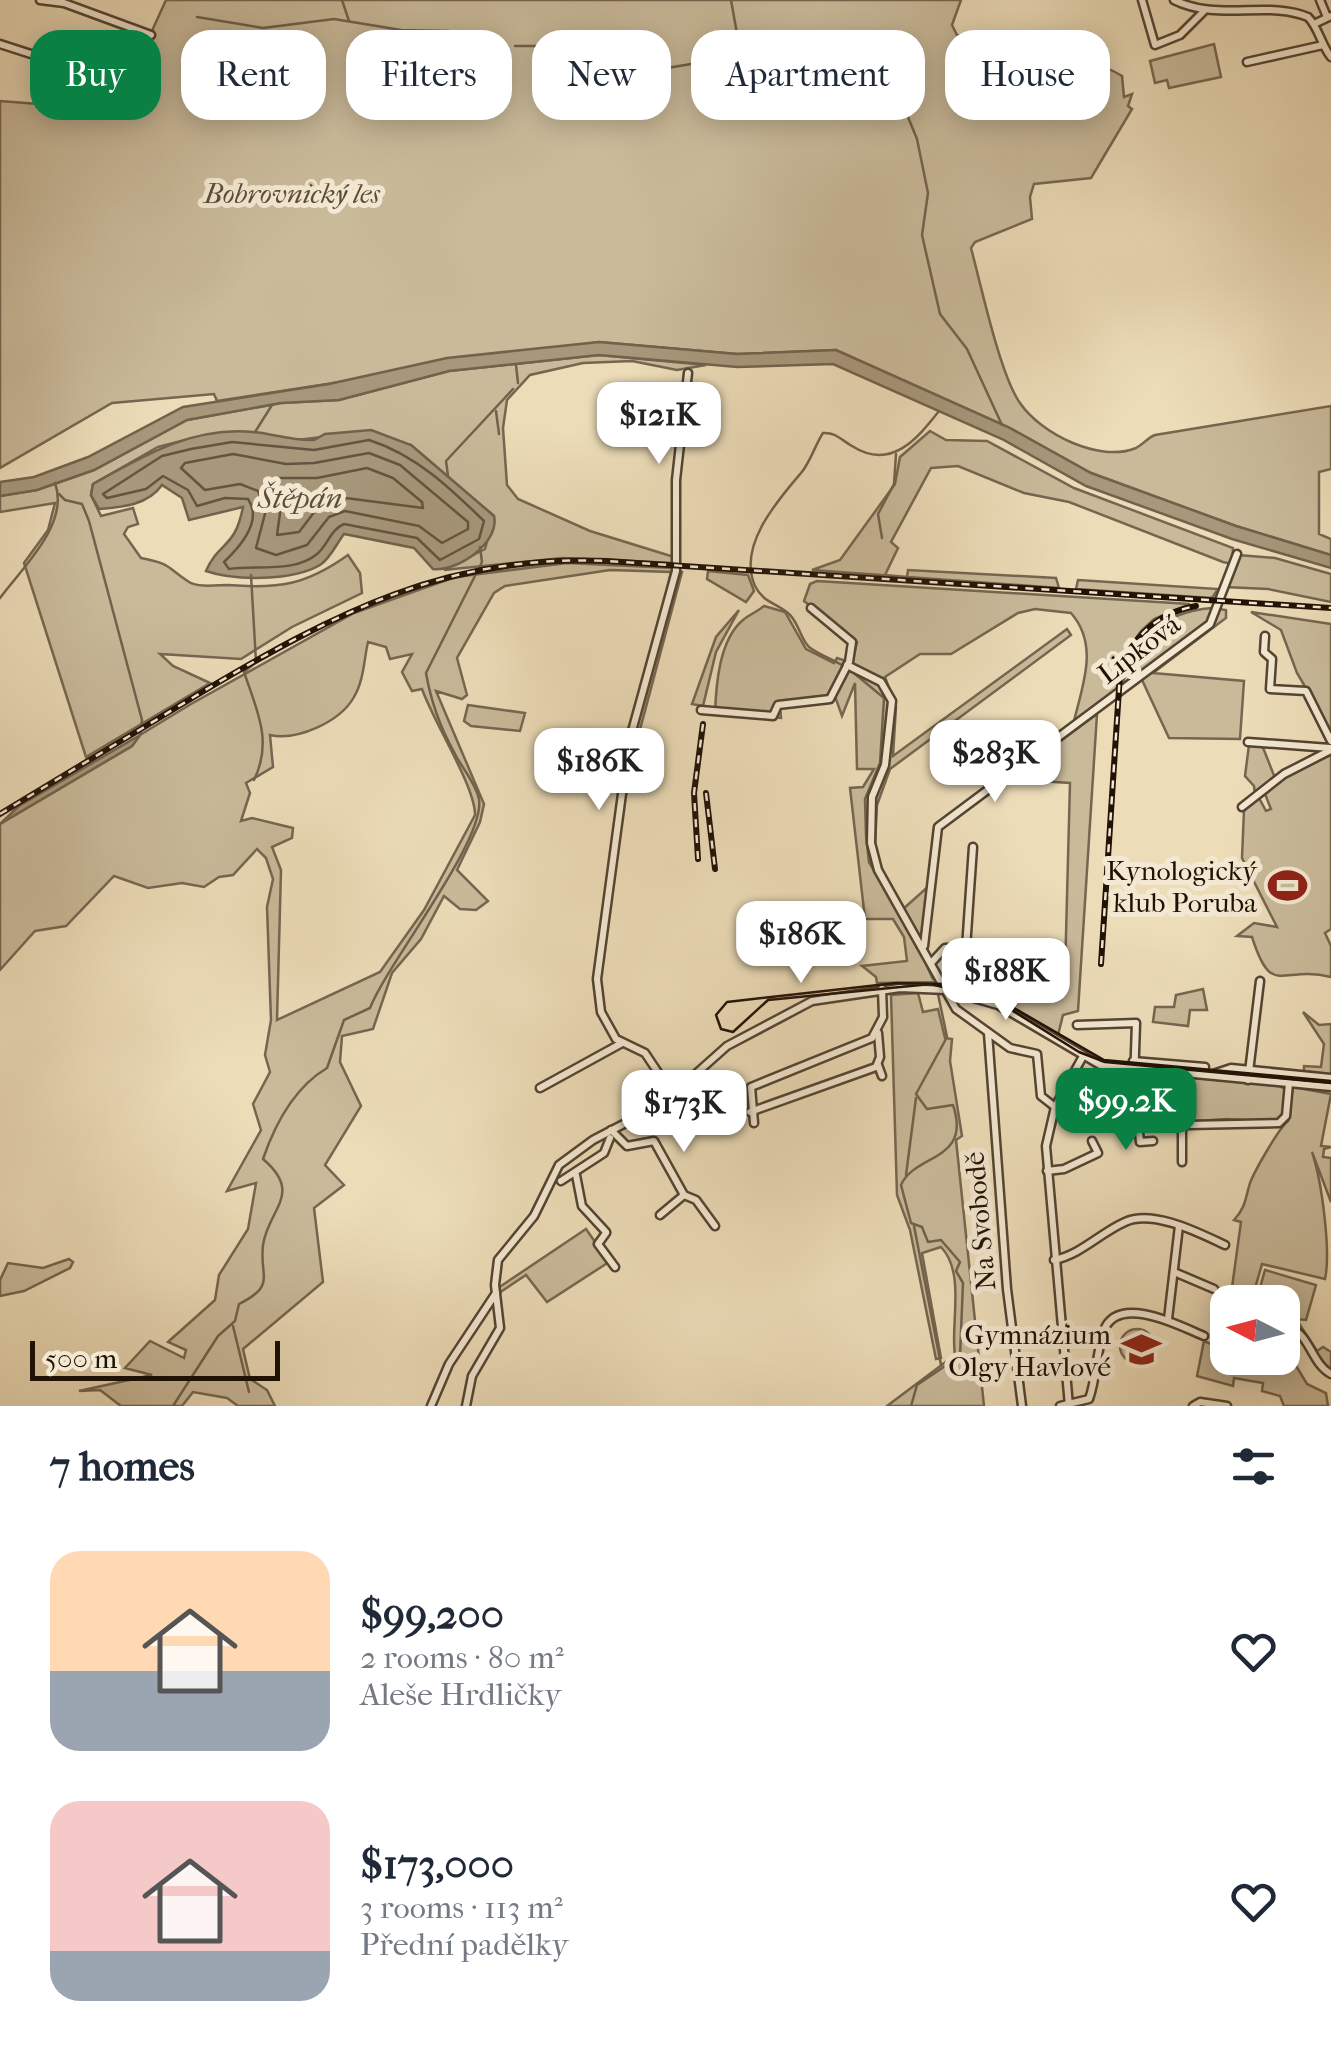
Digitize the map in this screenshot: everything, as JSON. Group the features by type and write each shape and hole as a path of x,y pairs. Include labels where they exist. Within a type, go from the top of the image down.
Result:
{"street":[{"path":"40,0 64,4 136,30"},
{"path":"1142,0 1155,45 1180,35 1205,10 1223,3 1269,0 1292,5 1314,24 1331,57"},
{"path":"1174,0 1205,10"},
{"path":"1314,24 1329,17 1320,0"},
{"path":"0,44 30,54"},
{"path":"1247,62 1323,45"},
{"path":"673,1095 645,1053 622,1043 611,1030 596,996 633,724 677,565 676,480 688,373"},
{"name":"Lipková","path":"924,947 938,827 1210,624 1238,554"},
{"path":"700,710 773,716 778,705 830,699 847,665 852,642 810,608"},
{"path":"1265,636 1264,652 1272,660 1270,688 1306,691 1331,747"},
{"path":"847,665 882,682 892,701 886,765 872,797 871,844 887,888 956,1009 1010,1048 1037,1054 1041,1096 1055,1107"},
{"path":"1248,742 1331,747"},
{"path":"1242,807 1284,774 1331,747"},
{"path":"1315,748 1317,757"},
{"path":"932,962 945,948 966,948 973,848"},
{"path":"1248,1080 1260,982"},
{"path":"882,990 878,1031 878,1065 882,1076"},
{"path":"466,1406 472,1376 500,1331 496,1293 500,1256 528,1225 562,1162 673,1095 724,1048 794,1008 831,996 882,990 946,990 998,1005 1082,1058 1194,1075 1331,1087"},
{"path":"1077,1025 1136,1023 1134,1066 1140,1142 1153,1141"},
{"path":"754,1122 750,1090 763,1079 869,1040 878,1031"},
{"name":"Na Svobodě","path":"988,1032 1008,1289 1022,1406"},
{"path":"540,1088 622,1043"},
{"path":"1069,1405 1046,1135 1055,1107 1082,1058"},
{"path":"750,1112 878,1065"},
{"path":"1134,1066 1205,1067"},
{"path":"1194,1075 1210,1076 1228,1068 1331,1078"},
{"path":"1141,1126 1279,1123 1286,1116 1289,1084"},
{"path":"1182,1125 1182,1162"},
{"path":"561,1181 608,1149 610,1134"},
{"path":"610,1134 627,1146 647,1139 654,1141 684,1195 696,1200 715,1226"},
{"path":"1047,1171 1064,1169 1098,1153 1092,1141"},
{"path":"562,1162 574,1175 582,1206 607,1232 599,1239 616,1267"},
{"path":"660,1214 684,1195"},
{"path":"1054,1260 1070,1257 1128,1220 1179,1226 1225,1244"},
{"path":"1168,1319 1179,1226"},
{"path":"1174,1272 1210,1287"},
{"path":"431,1406 449,1364 496,1293"},
{"path":"1060,1406 1090,1400 1104,1331 1114,1318 1126,1314 1168,1319 1204,1336"},
{"path":"1300,1333 1330,1371"},
{"path":"1193,1406 1200,1402 1227,1406"}],"green space":[{"name":"Bobrovnický les","path":"166,0 961,0 952,25 954,30 945,30 945,120 1110,120 1110,70 1122,76 1124,97 1132,94 1128,106 1132,109 1091,178 1034,184 1030,197 1032,219 975,242 971,248 998,351 1020,403 1056,435 1106,452 1136,448 1155,435 1331,406 1331,469 1319,472 1319,534 1331,539 1331,555 1236,526 1091,473 1008,427 836,350 737,354 599,342 217,401 214,394 112,403 0,468 0,101 30,103 30,120 161,120 161,30 152,30"},
{"path":"1214,44 1221,77 1169,88 1167,80 1155,83 1150,61"},
{"path":"599,355 706,365 677,370 632,361 583,363 530,375 507,400 503,428 507,485 518,499 590,531 674,557 674,563 562,558 444,570 485,549 494,516 411,445 346,434 289,441 231,432 189,439 158,447 93,484 91,495 101,516 133,508 138,524 128,527 124,534 141,558 164,564 193,584 291,583 319,573 348,555 360,573 362,593 292,627 241,659 160,654 173,666 210,683 86,757 24,563 48,530 55,503 0,512 0,496 37,490 94,470 187,420 281,403 339,400 449,371"},
{"path":"930,431 946,440 987,441 1074,488 1233,548 1232,564 1223,562 1069,502 1024,493 958,466 931,468 891,542 898,548 885,575 903,577 812,570 840,560 895,484 900,457"},
{"path":"1238,555 1275,558 1331,574 1331,602 1268,589 1225,587"},
{"path":"567,563 673,568 682,572 634,752 624,759 671,572 610,570 505,586 494,593 457,658 467,695 462,699 436,691 484,804 480,822 457,870 488,901 476,910 460,909 444,896 421,939 392,973 373,1029 342,1036 340,1062 361,1106 325,1165 344,1185 314,1208 323,1282 243,1349 250,1379 267,1390 275,1406 238,1406 227,1398 193,1392 182,1406 121,1406 100,1390 79,1391 152,1375 125,1368 150,1341 184,1358 186,1350 168,1342 215,1300 219,1275 248,1229 256,1183 227,1191 261,1130 253,1104 270,1072 265,1055 271,1020 267,907 273,879 266,858 257,849 233,875 219,877 204,887 182,883 148,888 114,876 66,926 35,931 0,970 0,824 132,746 140,735 191,704 354,613 455,577","holes":["368,642 386,647 390,659 412,654 402,672 412,691 422,689 461,771 475,815 424,910 380,972 277,1020 281,870 272,847 292,838 293,828 252,818 241,821 250,793 246,783 273,767 270,735 305,732 339,714 357,690"]},
{"path":"908,570 1056,578 1059,588 907,577"},
{"path":"708,571 748,575 754,591 746,602 707,579"},
{"path":"1078,580 1218,589 1212,598 1076,589"},
{"path":"817,581 1190,604 1154,619 1141,631 1127,651 1116,690 1074,721 1087,651 1080,625 1071,613 1035,609 1018,613 951,654 920,654 885,677 896,707 893,756 1067,629 1071,635 890,769 877,805 875,844 879,869 902,910 930,885 922,946 937,982 877,983 876,977 862,966 907,961 904,937 893,919 865,919 850,788 863,787 874,769 857,769 855,683 842,716 836,699 780,705 781,718 715,714 718,677 729,639 743,620 764,606 785,612 806,649 834,663 837,658 852,663 857,642 804,601 810,584"},
{"path":"1212,608 1226,610 1226,618 1153,673 1244,681 1240,739 1169,738 1142,680 1120,696 1124,677 1139,646 1162,624 1177,616"},
{"path":"739,610 716,652 703,706 692,704 716,637"},
{"path":"1251,612 1331,624 1331,731 1297,673 1281,630"},
{"path":"468,705 525,713 520,731 471,726 464,721"},
{"path":"1097,714 1078,1011 1063,1015 1058,1035 973,985 975,979 1029,996 1065,972 1070,783 1009,779"},
{"path":"1249,745 1262,745 1275,778 1255,794 1254,786 1245,776"},
{"path":"1331,753 1331,929 1325,933 1331,946 1331,977 1280,976 1266,968 1252,937 1237,936 1254,923 1277,927 1242,858 1244,810 1259,798 1266,811 1271,809 1265,794 1287,775"},
{"path":"1203,989 1207,1010 1190,1010 1188,1026 1153,1022 1155,1007 1174,1007 1176,995"},
{"path":"918,993 923,1012 938,1009 945,1038 952,1039 950,1061 962,1136 956,1140 984,1406 887,1406 955,1355 955,1285 949,1258 941,1247 922,1253 941,1358 936,1359 910,1230 897,1195 891,995"},
{"path":"1303,1012 1319,1025 1331,1024 1331,1075 1304,1071 1304,1066 1321,1067 1324,1044"},
{"path":"1143,1073 1279,1086 1286,1089 1284,1115 1271,1122 1227,1119 1147,1124 1139,1116 1136,1079"},
{"path":"1293,1087 1331,1094 1321,1146 1331,1147 1324,1149 1323,1157 1331,1158 1331,1202 1312,1152 1324,1217 1325,1279 1262,1264 1256,1285 1232,1285 1241,1222 1234,1220 1262,1160 1288,1121"},
{"path":"586,1229 609,1262 547,1302 526,1275 499,1293 498,1288"},
{"path":"69,1259 73,1262 70,1268 24,1291 0,1296 0,1280 8,1263 43,1268"},
{"path":"1265,1270 1316,1285 1306,1320 1300,1319 1300,1285 1261,1285"},
{"path":"1300,1325 1317,1351 1323,1347 1331,1352 1331,1373"},
{"path":"1137,1329 1149,1334 1154,1346 1149,1358 1137,1363 1125,1358 1120,1346 1125,1334"},
{"path":"1204,1341 1210,1343 1210,1375 1300,1372 1307,1384 1326,1393 1328,1406 1284,1406 1280,1396 1262,1391 1263,1383 1234,1378 1233,1386 1197,1376"}],"water":[{"path":"599,342 737,354 836,350 1008,427 1091,473 1236,526 1331,555 1331,568 1232,539 1086,486 1002,439 833,364 737,367 599,355 449,371 339,400 281,403 187,420 94,470 37,490 0,496 0,482 34,477 88,457 183,407 329,384 447,358"},
{"name":"Štěpán","path":"371,430 411,445 494,516 490,536 475,554 454,566 433,569 414,548 344,534 327,559 309,570 280,577 232,577 206,571 236,530 243,507 189,520 182,498 162,485 142,501 117,507 99,509 91,495 93,484 189,438 231,431 314,440 325,434"},
{"path":"140,735 132,746 0,824 19,806"}],"waterway":[{"path":"342,0 349,21"},
{"path":"731,0 736,30"},
{"path":"197,17 263,28 334,19 401,30"},
{"path":"515,46 564,46 581,52 593,66 620,76 762,52 815,53 827,61 861,62 870,68 908,117 917,139 928,193 922,235 940,314 967,349 1002,425"},
{"path":"516,365 518,383"},
{"path":"448,476 446,461 513,389"},
{"path":"255,432 272,405"},
{"path":"496,411 499,434"},
{"path":"843,666 809,647 790,615 759,592 751,571 756,540 772,510 804,469 823,433 835,435 866,453 891,453 912,441 939,411"},
{"path":"882,538 878,514 894,484 896,454"},
{"path":"0,598 50,529 58,498 55,483"},
{"path":"59,494 65,500 82,504 89,521 142,720 140,735"},
{"path":"173,1406 218,1336 235,1321 239,1304 262,1285 263,1245 282,1192 275,1171 263,1159 280,1120 305,1085 327,1068 344,1020 370,1008 452,871 477,818 477,793 440,724 426,673 482,562 480,547"},
{"path":"251,575 256,662 244,672 263,739 254,780"},
{"path":"849,669 884,698 880,763 865,799 866,835 869,862 910,933"},
{"path":"919,949 933,979"},
{"path":"911,1406 917,1385 960,1356 963,1283 956,1271 960,1262 941,1240 928,1242 922,1227 911,1223 901,1185 918,1167 949,1147 955,1137 953,1105 927,1109 916,1094 947,1037 938,994"},
{"path":"906,1175 916,1098"},
{"path":"914,1226 941,1365"},
{"path":"233,1326 249,1392"}],"tram line":[{"path":"1331,1081 1104,1060 1000,1000 945,984 896,983 727,1002 716,1015 721,1029 733,1032 768,1000 931,984 997,1001 1079,1052 1105,1062 1331,1083"}],"railway":[{"path":"0,814 299,637 394,594 495,567 549,561 607,561 1331,608"},
{"path":"1101,964 1120,674 1131,648 1148,628 1170,614 1196,606"},
{"path":"698,859 694,793 703,724"},
{"path":"706,793 715,869"}],"place":[{"name":"Kynologický klub Poruba","path":"1287,886"},
{"name":"Gymnázium Olgy Havlové","path":"1141,1350"}]}
